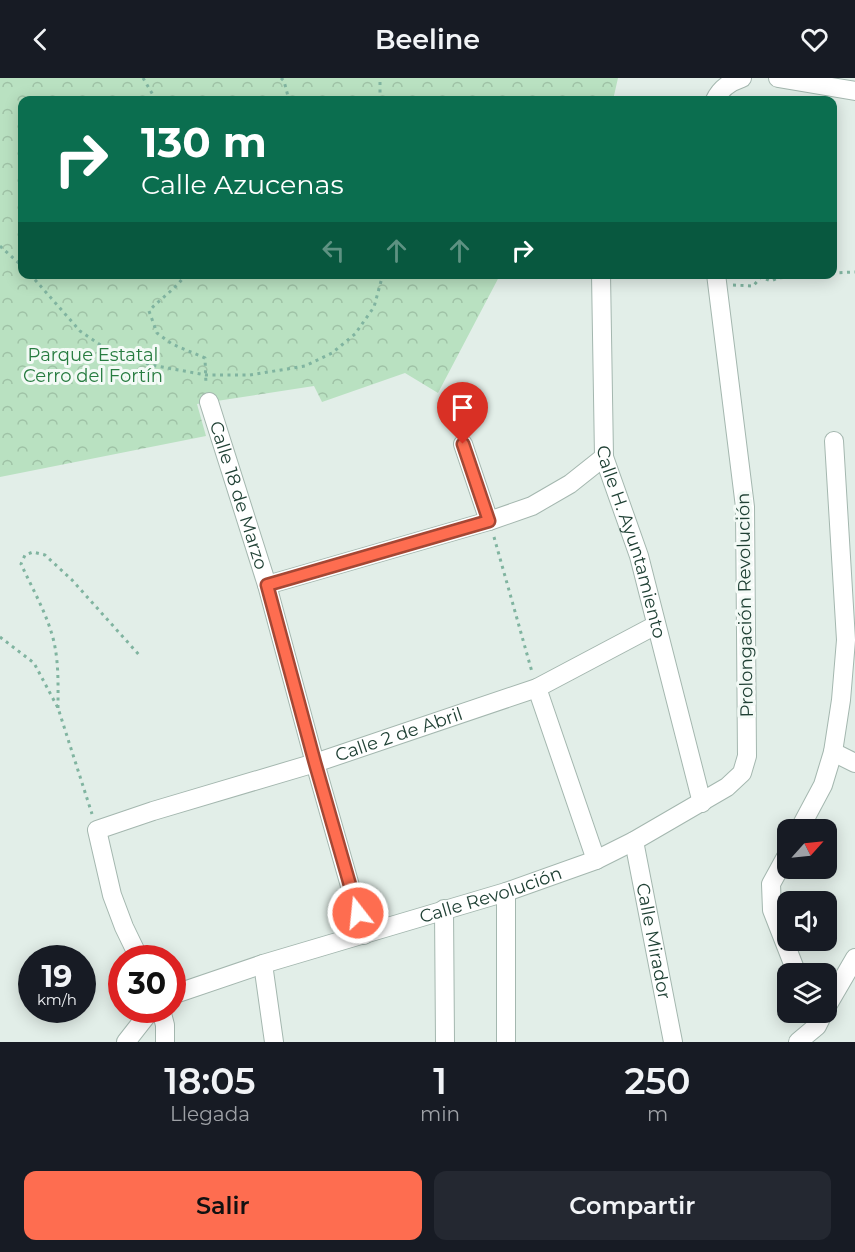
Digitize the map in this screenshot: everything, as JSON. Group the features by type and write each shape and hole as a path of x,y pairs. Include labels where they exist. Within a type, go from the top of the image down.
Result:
{"street":[{"path":"716,96 718,92 742,78"},
{"path":"778,78 855,91"},
{"name":"Calle H. Ayuntamiento","path":"601,279 604,457 639,556 702,803"},
{"name":"Prolongación Revolución","path":"717,279 745,507 747,756 741,773 728,787"},
{"name":"Calle 18 de Marzo","path":"208,396 267,585 364,935"},
{"path":"805,819 822,785 833,752 841,700 846,640 834,441"},
{"path":"463,444 489,521"},
{"path":"267,585 489,521 532,506 570,484 604,457"},
{"name":"Calle 2 de Abril","path":"97,830 315,763 534,679 656,625"},
{"path":"534,679 596,860"},
{"path":"833,752 855,763"},
{"name":"Calle Revolución","path":"186,990 263,964 506,892 596,860 634,842 728,787"},
{"path":"97,830 112,895 133,945"},
{"name":"Calle Mirador","path":"634,842 673,1042"},
{"path":"777,873 771,884 772,910 793,963"},
{"path":"506,892 506,1042"},
{"path":"444,909 445,1042"},
{"path":"837,989 855,957"},
{"path":"263,964 274,1042"},
{"path":"126,1042 141,1023"},
{"path":"164,1023 165,1042"},
{"path":"798,1042 813,1023"}],"path":[{"path":"143,78 154,96"},
{"path":"281,78 288,96"},
{"path":"380,78 380,96"},
{"path":"0,246 18,262"},
{"path":"837,273 855,272"},
{"path":"34,279 80,331 105,348 151,365 206,375 250,375 305,366 332,353 355,334 374,307 382,279"},
{"path":"183,279 178,286 149,311 157,333 172,344 205,358 208,396"},
{"path":"742,285 753,286 760,279"},
{"path":"489,521 534,679"},
{"path":"58,708 58,674 53,639 41,606 21,564 25,555 33,552 45,555 72,580 141,657"},
{"path":"0,637 34,663 58,708 97,830"}],"green space":[{"name":"Parque Estatal Cerro del Fortín","path":"0,78 618,78 614,96 18,96 18,279 498,279 438,393 405,373 322,402 314,386 197,404 206,436 0,477"}],"route":[{"path":"358,913 267,585 489,521 463,444"}]}
